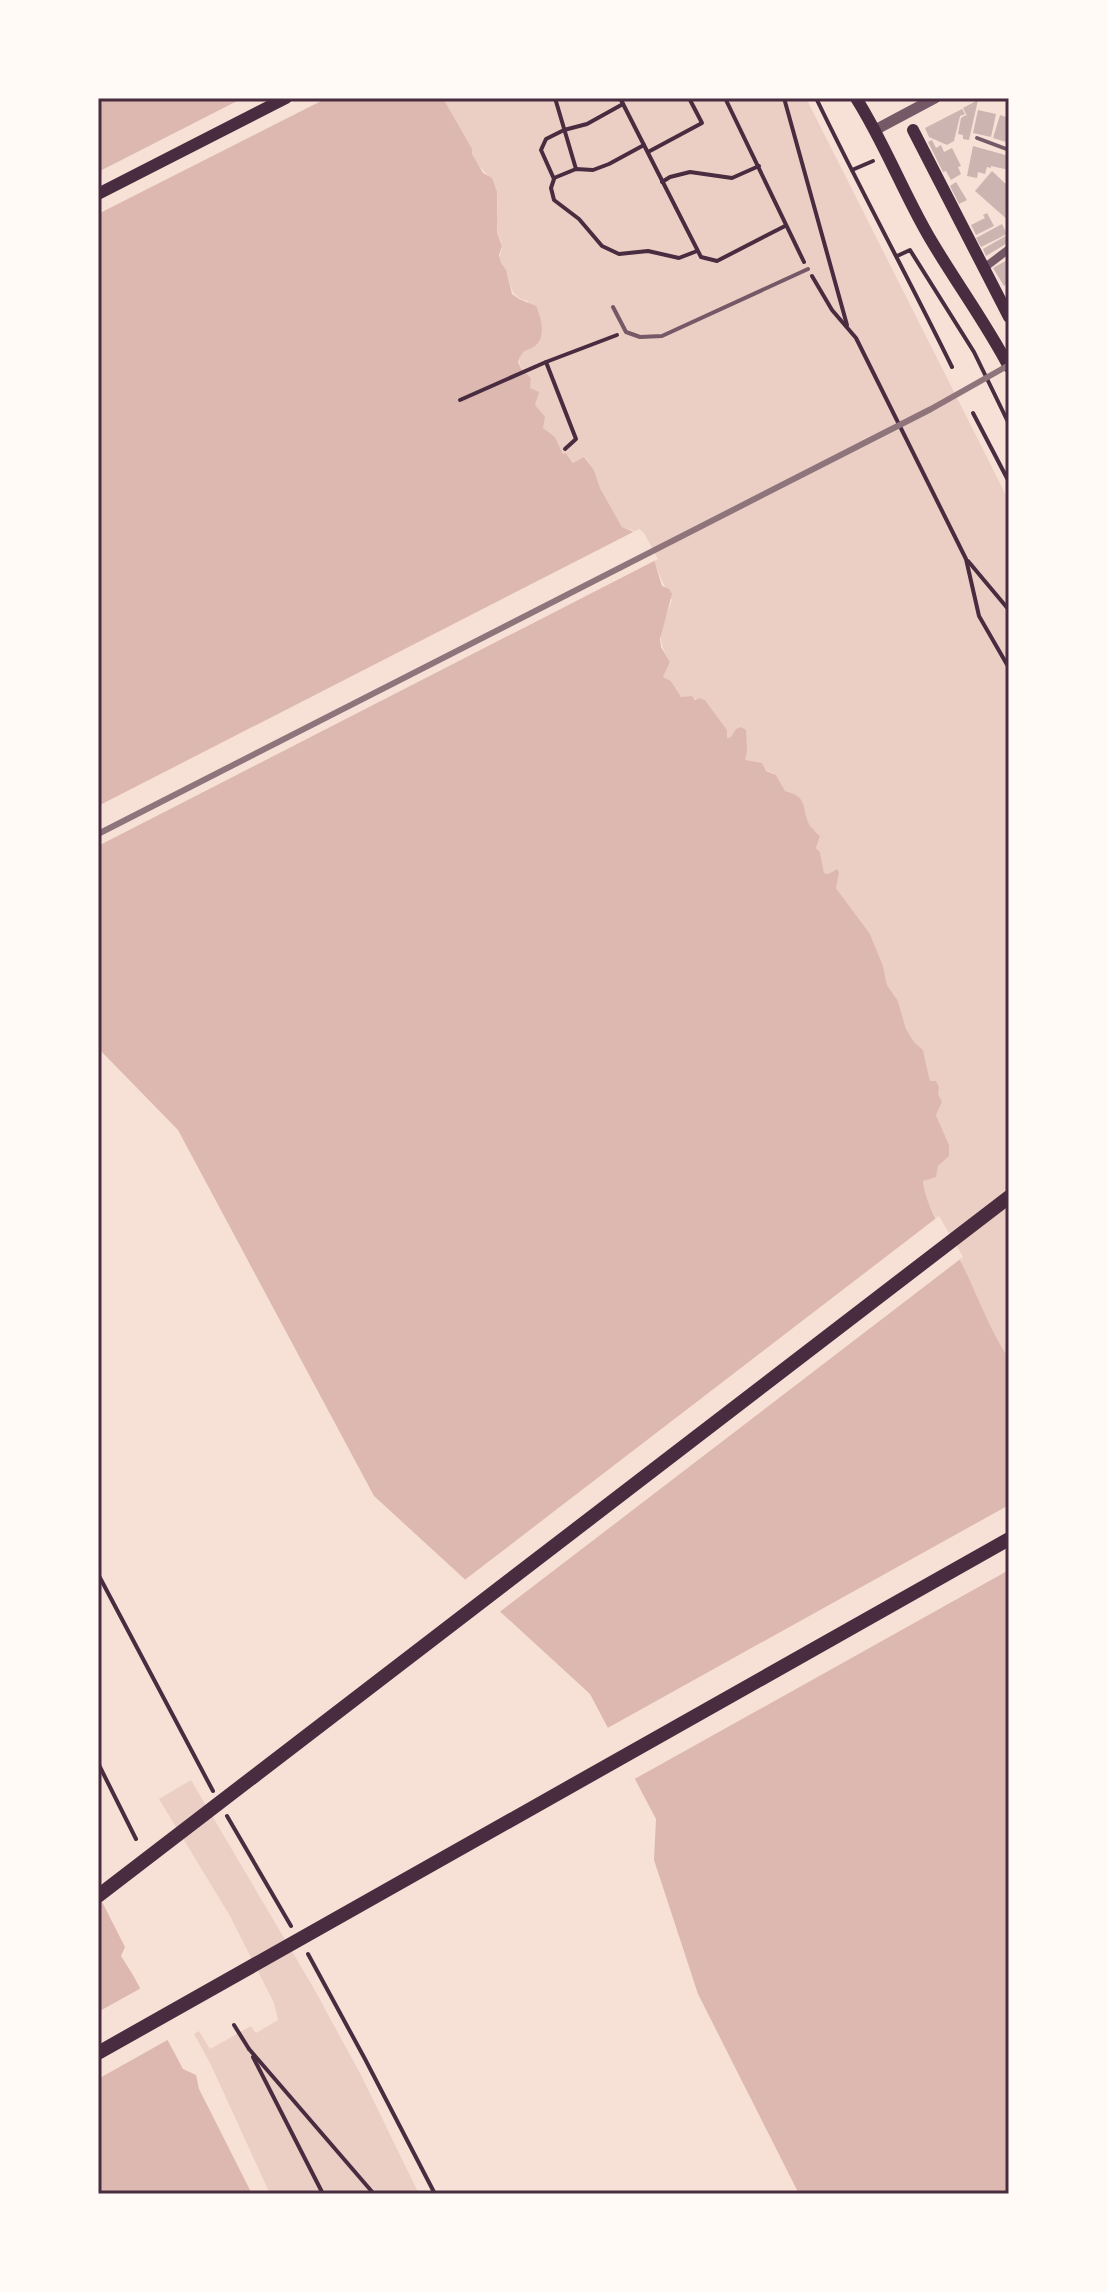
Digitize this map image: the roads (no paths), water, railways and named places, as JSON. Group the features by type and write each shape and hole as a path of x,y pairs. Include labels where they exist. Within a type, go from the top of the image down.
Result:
{"highway":[{"path":"98,1896 1009,1197"},
{"path":"98,2053 1009,1539"}],"main road":[{"path":"98,194 286,98"},
{"path":"856,98 926,231 1009,367"},
{"path":"913,130 1009,317"}],"street":[{"path":"875,130 935,98"},
{"path":"984,268 1009,249"}],"lane":[{"path":"977,138 1009,150"},
{"path":"613,307 626,332 640,337 662,336 808,269"}],"railway":[{"path":"98,834 931,409 1009,365"}]}
